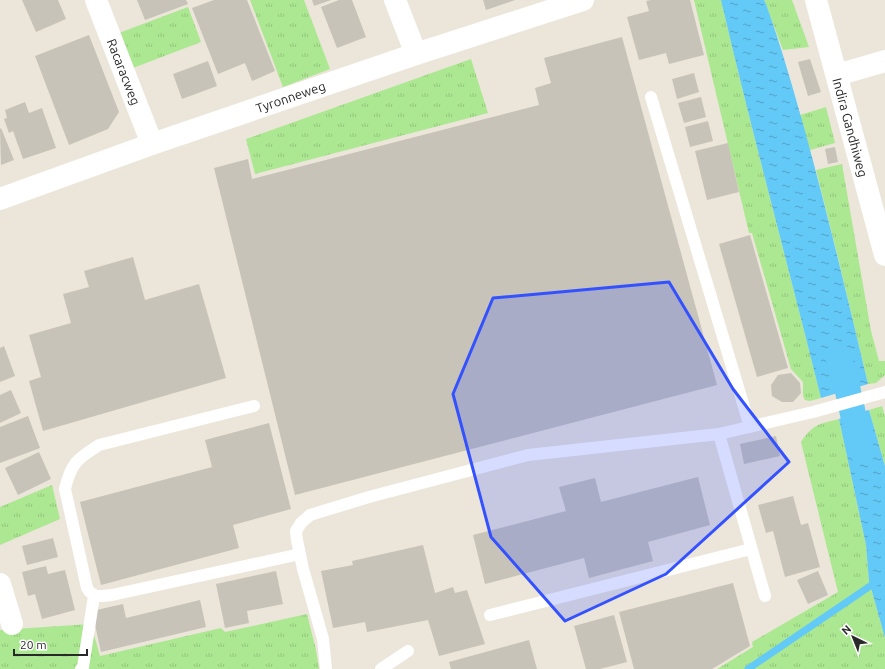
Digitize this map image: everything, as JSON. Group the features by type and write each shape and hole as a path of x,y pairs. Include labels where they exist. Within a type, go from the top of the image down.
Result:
{"street":[{"name":"Racaracweg","path":"96,0 152,144"},
{"path":"394,0 416,54"},
{"name":"Tyronneweg","path":"0,199 152,144 416,54 583,0"},
{"name":"Indira Gandhiweg","path":"816,0 885,254"},
{"path":"837,75 885,61"},
{"path":"0,584 12,624"}],"lane":[{"path":"651,97 750,427"},
{"path":"326,669 323,639 296,540 296,531 301,523 310,515 369,497 528,455 719,434 813,412 885,392"},
{"path":"254,406 99,445 79,458 69,474 65,489 87,588 89,593 94,596 112,595 300,554"},
{"path":"719,434 765,596"},
{"path":"490,615 751,549"},
{"path":"81,669 83,666 94,596"},
{"path":"381,669 408,651"}],"highlighted area":[{"path":"669,282 733,389 789,462 666,574 565,621 491,537 453,394 493,298"}],"green space":[{"path":"250,0 304,0 330,69 283,87"},
{"path":"694,0 721,0 821,398 810,401 805,400 803,396 803,382 791,369 752,233 749,233"},
{"path":"764,0 792,0 809,47 783,50"},
{"path":"188,7 201,42 133,68 119,33"},
{"path":"471,59 488,113 255,174 246,139"},
{"path":"826,107 835,143 810,150 800,115"},
{"path":"842,164 871,331 879,361 885,361 885,375 876,383 868,384 816,170"},
{"path":"882,406 885,416 885,466 869,410"},
{"path":"839,419 866,545 869,581 885,638 885,669 717,669 753,647 752,642 838,592 801,442 813,428 826,422"},
{"path":"52,485 60,519 0,545 0,507"},
{"path":"307,614 319,669 0,669 0,630 91,624 100,656 221,628 225,632"}],"water":[{"path":"721,0 764,0 766,4 787,67 813,163 838,258 868,384 821,398"},
{"path":"869,410 885,466 885,638 869,581 866,545 839,419"}],"building":[{"path":"22,0 58,0 66,19 36,32"},
{"path":"137,0 186,0 188,4 145,20"},
{"path":"214,0 247,0 275,71 252,81 245,63 218,74 192,8"},
{"path":"312,0 331,0 314,6"},
{"path":"339,0 352,0 366,37 337,48 321,7"},
{"path":"483,0 515,0 486,10"},
{"path":"690,0 704,55 669,64 666,53 639,60 627,17 649,11 646,1"},
{"path":"89,35 119,112 108,129 69,145 35,56"},
{"path":"622,37 717,385 295,495 214,168 248,159 252,179 539,105 535,88 551,83 544,58"},
{"path":"810,59 821,92 808,96 798,62"},
{"path":"208,61 217,86 182,99 173,74"},
{"path":"694,73 699,92 677,99 672,79"},
{"path":"701,97 706,117 684,123 678,103"},
{"path":"25,102 29,113 42,108 56,148 23,159 13,131 9,133 4,119 7,118 5,110"},
{"path":"708,121 713,141 690,147 685,127"},
{"path":"1,128 14,160 1,165 0,129"},
{"path":"728,143 739,192 707,200 695,151"},
{"path":"835,147 838,162 828,164 825,149"},
{"path":"750,235 788,368 757,377 719,244"},
{"path":"133,257 145,300 199,284 226,378 43,431 29,381 41,377 29,335 71,323 63,294 89,287 84,271"},
{"path":"4,346 15,376 0,382 0,348"},
{"path":"791,373 800,383 801,393 793,402 782,402 772,396 771,385 778,375"},
{"path":"11,390 21,413 0,423 0,395"},
{"path":"28,416 40,448 0,463 0,427"},
{"path":"269,423 291,509 233,525 239,548 101,585 80,502 212,467 205,440"},
{"path":"776,436 780,456 744,464 740,444"},
{"path":"39,452 51,479 18,495 5,468"},
{"path":"698,477 710,525 648,542 653,561 589,578 584,558 485,584 473,535 566,511 559,487 595,478 601,502"},
{"path":"793,496 801,525 808,523 820,567 785,577 773,531 766,533 758,505"},
{"path":"53,538 58,557 27,565 22,546"},
{"path":"423,545 435,593 453,587 455,593 467,590 485,644 439,656 428,620 367,632 365,622 333,628 321,571 353,565 352,561"},
{"path":"46,566 48,574 65,570 75,610 42,619 35,594 28,596 22,572"},
{"path":"276,571 283,604 247,611 249,623 225,628 216,584"},
{"path":"818,571 828,595 808,604 797,580"},
{"path":"733,583 750,646 712,669 634,669 619,612"},
{"path":"200,600 206,627 101,652 92,611 123,604 126,618"},
{"path":"614,615 627,662 600,669 586,669 574,626"},
{"path":"529,640 537,669 451,669 449,662"}],"waterway":[{"path":"838,356 847,387 861,450"},
{"path":"748,669 885,576"}]}
